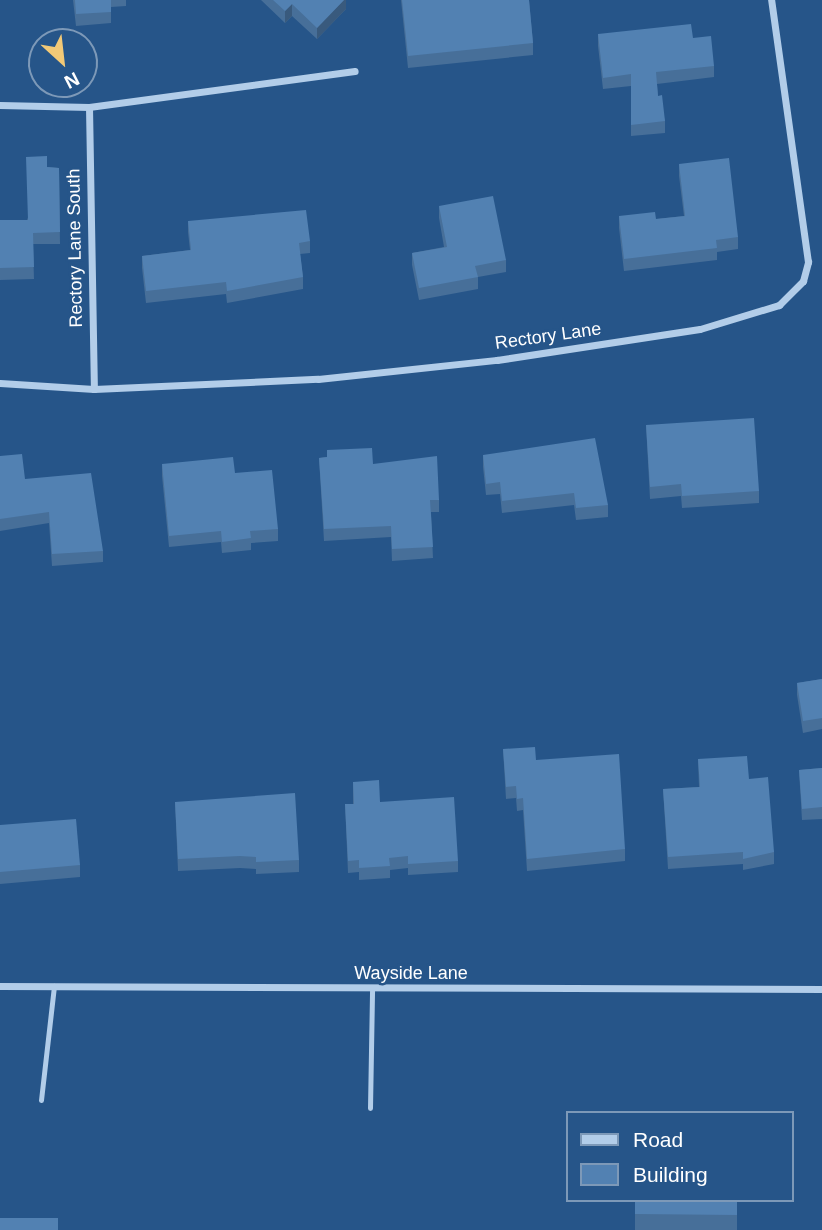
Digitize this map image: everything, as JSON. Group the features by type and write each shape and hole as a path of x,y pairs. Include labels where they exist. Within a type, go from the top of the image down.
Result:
{"street":[{"name":"Rectory Lane","path":"0,383 93,389 318,379 497,360 701,329 779,305 803,281 808,262 771,0"},
{"path":"0,105 89,107 355,71"},
{"name":"Rectory Lane South","path":"89,107 93,389"},
{"name":"Wayside Lane","path":"0,986 822,989"}],"lane":[{"path":"41,1100 54,986"},
{"path":"370,1108 372,988"}],"building":[{"path":"75,0 111,0 111,12 76,14"},
{"path":"273,0 344,0 317,28 292,4 285,11"},
{"path":"402,0 529,0 533,43 408,56"},
{"path":"691,24 693,38 711,36 714,66 656,72 658,96 662,95 665,121 631,125 631,74 603,78 598,34"},
{"path":"47,156 47,167 59,168 60,232 33,233 34,267 0,268 0,220 28,220 26,157"},
{"path":"729,158 738,237 716,240 717,248 624,259 619,216 655,212 656,219 685,216 679,164"},
{"path":"493,196 506,260 475,266 478,277 419,288 412,253 447,247 439,206"},
{"path":"306,210 310,241 299,243 303,277 227,291 226,282 146,291 142,256 191,250 188,221"},
{"path":"754,418 759,491 682,496 681,484 650,487 646,425"},
{"path":"595,438 608,505 576,508 574,493 502,501 500,482 486,484 483,455"},
{"path":"372,448 373,464 437,456 439,500 430,500 433,547 392,549 391,526 324,529 319,458 327,457 327,450"},
{"path":"22,454 25,479 91,473 103,551 52,554 49,512 0,519 0,456"},
{"path":"233,457 235,473 272,470 278,529 250,531 251,538 222,542 221,531 169,536 162,464"},
{"path":"822,679 822,718 803,721 797,683"},
{"path":"535,747 536,760 619,754 625,849 527,859 523,798 517,799 516,786 506,787 503,749"},
{"path":"747,756 749,779 768,777 774,852 743,859 743,852 668,857 663,789 700,787 698,759"},
{"path":"822,768 822,807 802,809 799,770"},
{"path":"379,780 380,802 454,797 458,861 408,864 408,856 389,858 390,866 359,868 359,860 348,861 345,804 354,804 353,782"},
{"path":"295,793 299,860 256,862 256,857 240,856 178,859 175,802"},
{"path":"76,819 80,865 0,872 0,825"},
{"path":"635,1202 737,1202 737,1215 635,1214"},
{"path":"0,1218 58,1218 58,1230 0,1230"}]}
